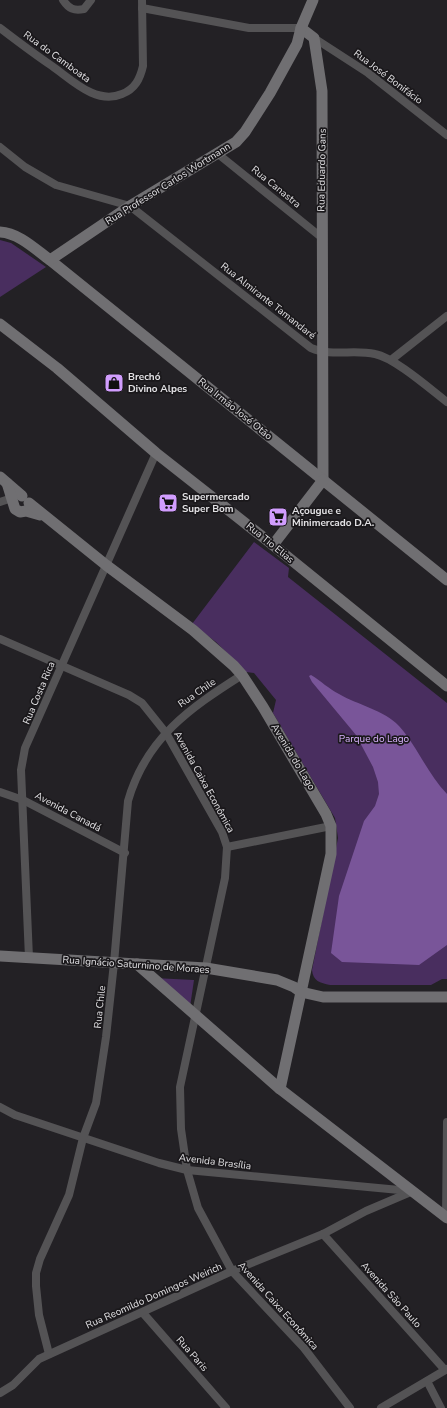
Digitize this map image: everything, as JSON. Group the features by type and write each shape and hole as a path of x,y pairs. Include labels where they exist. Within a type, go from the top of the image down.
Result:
{"street":[{"path":"63,0 71,9 78,10 84,9 90,2"},
{"name":"Rua Professor Carlos Wortmann","path":"50,260 130,206 236,142 245,132 270,93 297,44 301,28 313,0"},
{"path":"142,4 249,28 301,28 314,38"},
{"name":"Rua do Camboata","path":"0,28 85,90 106,97 114,97 133,87 141,74 143,66 142,4"},
{"name":"Rua José Bonifácio","path":"314,38 368,73 447,135"},
{"name":"Rua Eduardo Gans","path":"314,38 322,91 321,236 323,480"},
{"path":"0,147 25,167 56,184 130,206"},
{"name":"Rua Canastra","path":"218,154 321,236"},
{"name":"Rua Almirante Tamandaré","path":"130,206 303,343 322,353 377,354 391,360 447,402"},
{"name":"Rua Irmão José Otão","path":"0,232 8,232 19,238 50,260 447,580"},
{"path":"391,360 447,316"},
{"name":"Rua Tio Elias","path":"0,324 57,368 156,453 273,545 447,686"},
{"name":"Rua Costa Rica","path":"29,958 21,770 26,748 156,453"},
{"path":"273,545 323,480"},
{"path":"0,503 15,496"},
{"path":"0,503 15,496"},
{"name":"Avenida do Lago","path":"15,496 48,517 106,565 208,642 242,675 326,814 331,826 331,854 300,988 280,1089"},
{"name":"Avenida Caixa Econômica","path":"0,639 129,695 142,703 166,733 222,832 227,847 225,878 180,1087 181,1122 187,1170 198,1208 232,1271 304,1348 350,1408"},
{"name":"Rua Chile","path":"49,1354 38,1309 36,1272 40,1259 69,1195 83,1138 96,1104 106,1037 114,963 125,853 128,801 132,788 149,755 166,733 190,708 242,675"},
{"name":"Avenida Canadá","path":"0,792 23,800 125,853"},
{"path":"227,847 331,826"},
{"name":"Rua Ignácio Saturnino de Moraes","path":"0,956 206,968 263,977 300,988 447,997"},
{"path":"137,964 280,1089 446,1218"},
{"name":"Rua Ignácio Saturnino de Moraes","path":"401,994 447,990"},
{"name":"Avenida Brasília","path":"0,1107 15,1115 83,1138 159,1163 187,1170 413,1192"},
{"path":"446,1218 447,1122"},
{"name":"Rua Reomildo Domingos Weirich","path":"0,1393 13,1385 39,1358 143,1313 232,1271 322,1234 366,1211 413,1192"},
{"name":"Avenida São Paulo","path":"322,1234 446,1370"},
{"name":"Rua Paris","path":"143,1313 226,1408"},
{"path":"381,1408 446,1370"},
{"path":"428,1381 441,1408"}],"green space":[{"path":"0,240 11,243 46,267 0,297"},
{"name":"Parque do Lago","path":"254,542 289,568 288,577 447,703 447,979 442,979 431,985 330,985 320,982 314,977 312,970 338,838 335,818 273,713 276,700 254,673 246,672 216,642 192,624"},
{"path":"154,978 194,980 190,1007"}],"shaded area":[{"name":"Parque do Lago","path":"311,675 335,692 393,720 411,742 440,786 447,794 447,945 419,965 342,962 331,953 339,896 364,821 375,806 379,794 378,782 373,767 356,735 312,682 309,676"}],"place":[{"name":"Brechó Divino Alpes","path":"114,383"},
{"name":"Supermercado Super Bom","path":"168,503"},
{"name":"Açougue e Minimercado D.A.","path":"278,517"}]}
